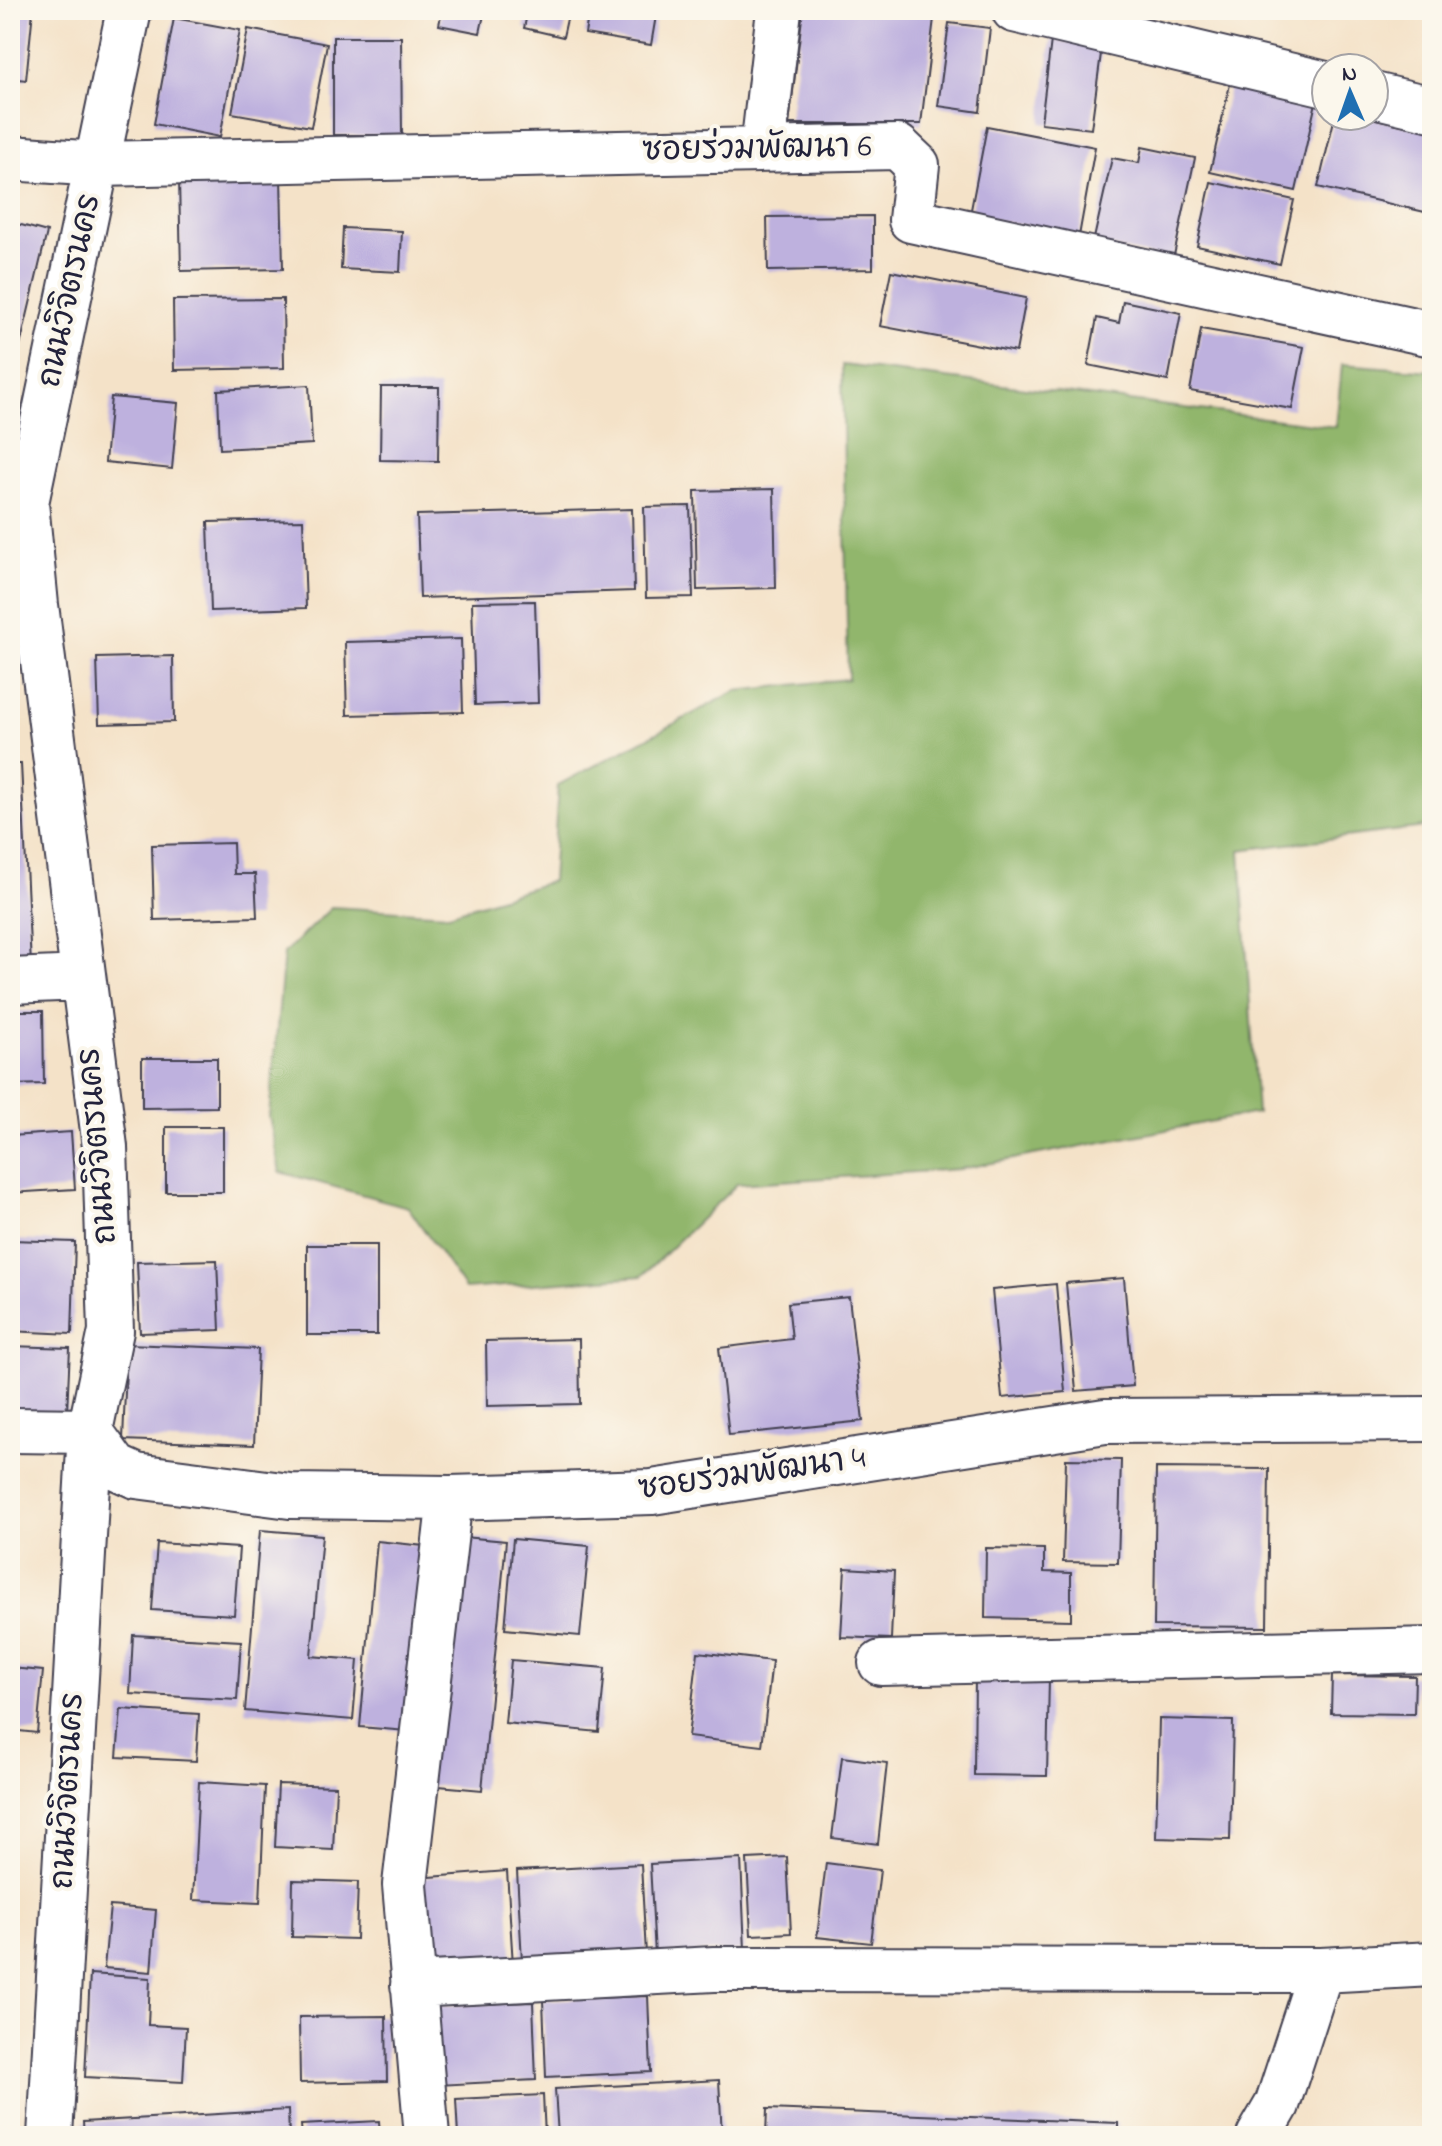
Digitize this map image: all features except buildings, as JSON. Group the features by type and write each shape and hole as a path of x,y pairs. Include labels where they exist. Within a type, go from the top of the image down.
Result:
{"street":[{"name":"ถนนวิจิตรนคร","path":"50,2136 90,1431 111,1331 105,1147 18,504 98,164 129,10"},
{"path":"763,149 779,10"},
{"path":"1014,10 1310,80"},
{"path":"1390,99 1432,109"},
{"name":"ซอยร่วมพัฒนา 6","path":"10,158 98,164 898,147 917,165 911,220 1432,334"},
{"path":"10,981 83,978"},
{"name":"ซอยร่วมพัฒนา 4","path":"90,1431 116,1467 136,1476 290,1496 450,1498 652,1492 1105,1421 1432,1419"},
{"path":"10,1430 90,1431"},
{"path":"427,2136 405,1885 450,1498"},
{"path":"881,1663 1432,1650"},
{"path":"413,1985 714,1969 1321,1970 1432,1964"},
{"path":"1259,2136 1277,2105 1321,1970"}],"green space":[{"path":"1342,364 1432,371 1432,826 1240,850 1257,1113 960,1169 737,1184 642,1276 465,1289 408,1207 280,1172 269,1116 284,953 332,907 449,914 552,881 558,785 736,691 848,679 842,365 1336,427"}]}
